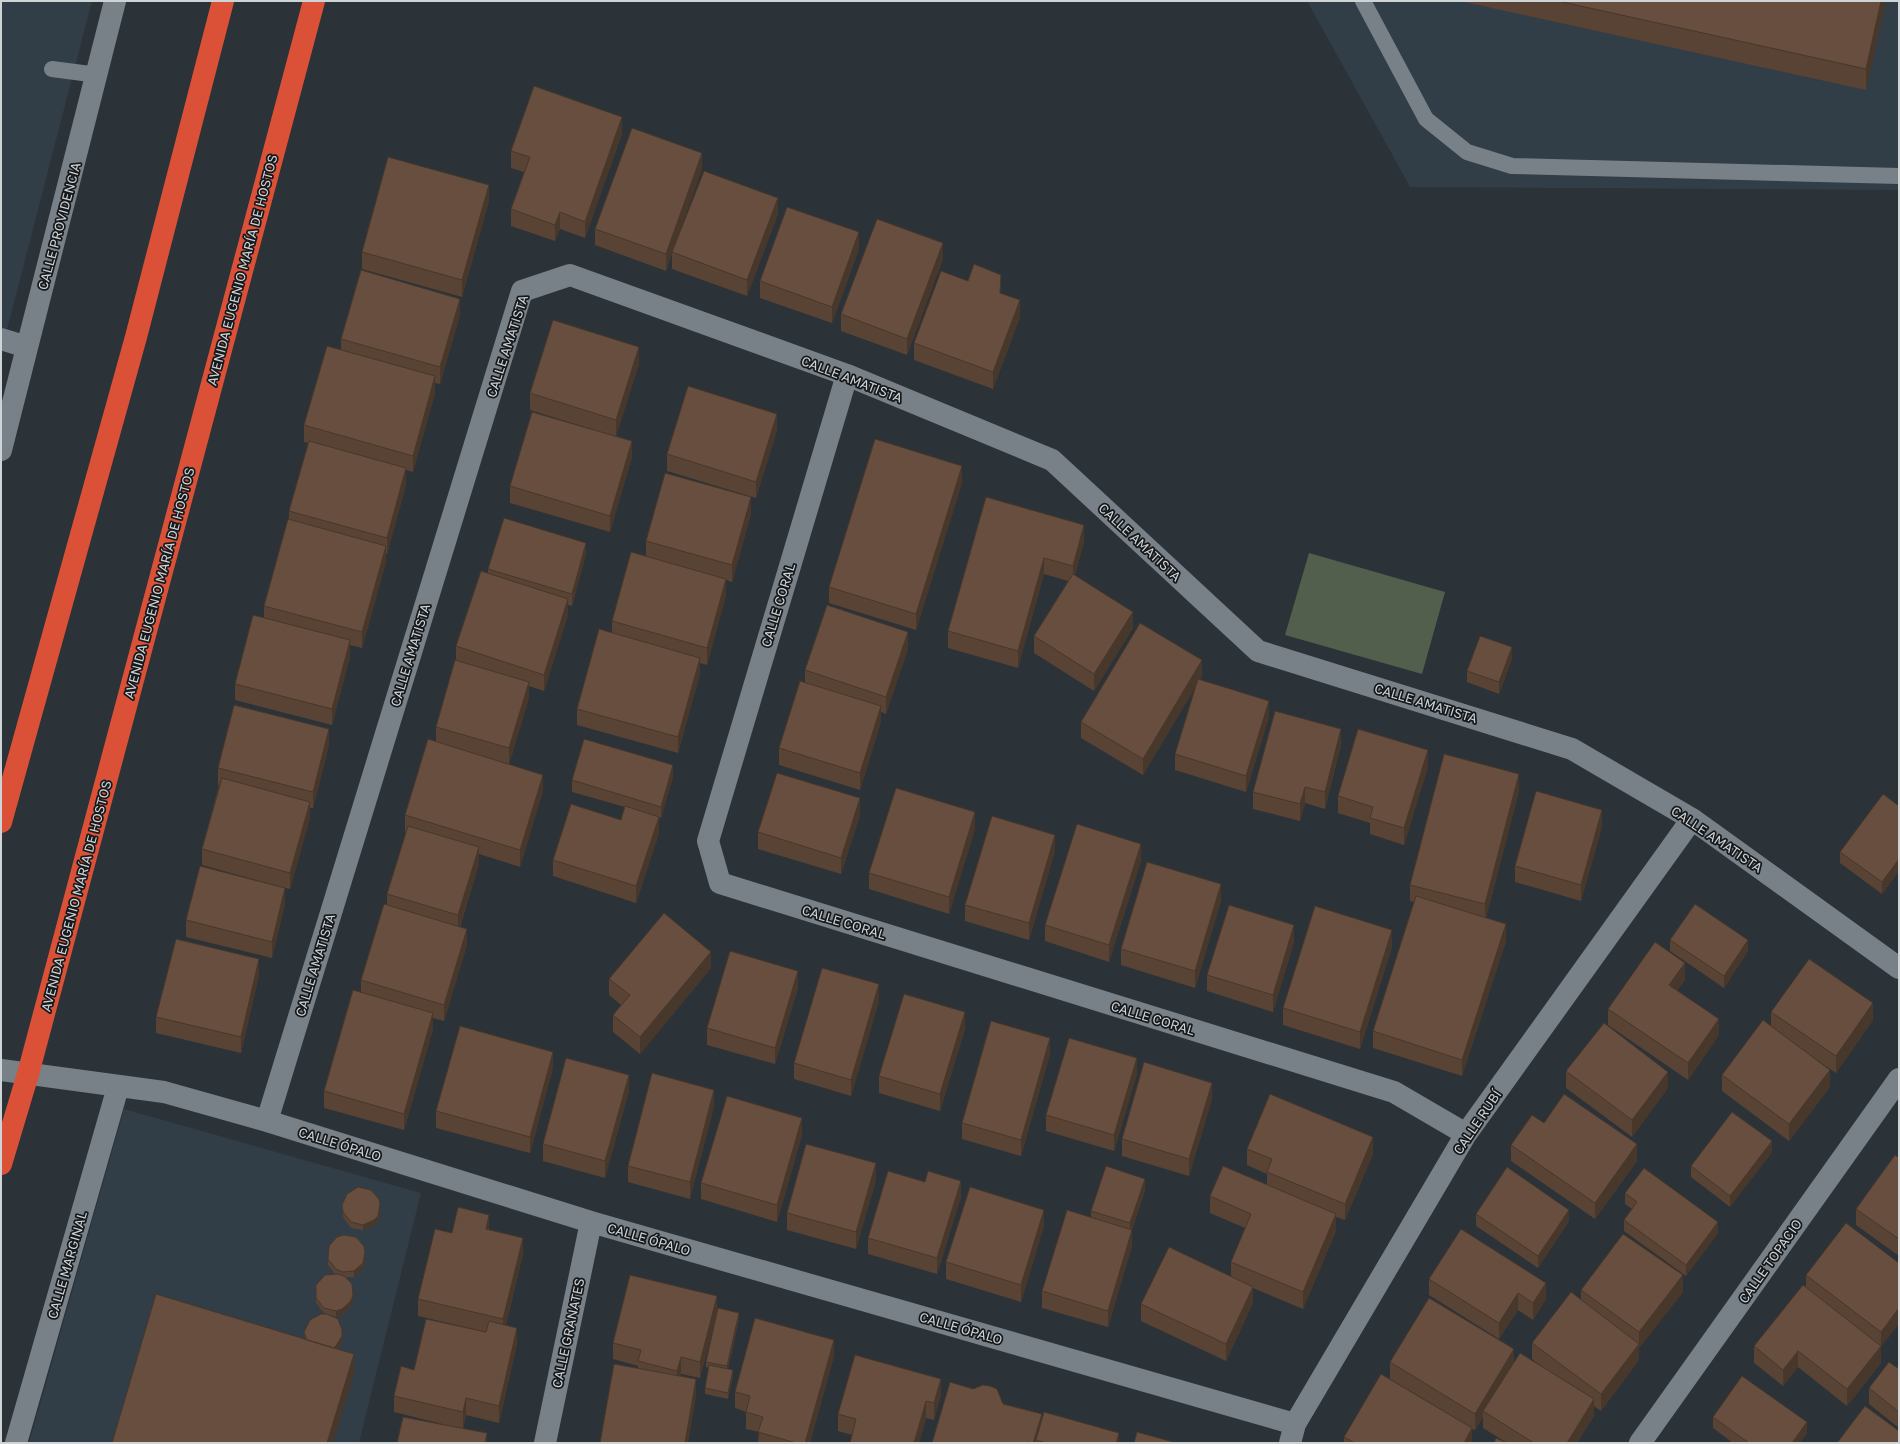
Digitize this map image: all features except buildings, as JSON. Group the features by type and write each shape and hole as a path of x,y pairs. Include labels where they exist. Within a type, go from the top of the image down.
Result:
{"highway":[{"path":"1,822 136,338 223,1"},
{"name":"AVENIDA EUGENIO MARÍA DE HOSTOS","path":"1,1164 28,1074 314,1"}],"street":[{"name":"CALLE PROVIDENCIA","path":"1,450 7,400 27,346 98,75 115,1"},
{"name":"CALLE AMATISTA","path":"267,1121 522,291 570,275 847,375 1052,460 1258,651 1572,749 1692,819 1899,968"},
{"path":"1,340 27,346"},
{"name":"CALLE CORAL","path":"847,375 708,841 720,883 1394,1092 1466,1134"},
{"name":"CALLE RUBÍ","path":"1292,1434 1466,1134 1692,819"},
{"name":"CALLE ÓPALO","path":"1,1070 164,1092 267,1121 591,1222 1292,1434"},
{"name":"CALLE TOPACIO","path":"1640,1443 1899,1079"},
{"name":"CALLE MARGINAL","path":"16,1443 118,1087"},
{"name":"CALLE GRANATES","path":"545,1443 591,1222"}],"lane":[{"path":"1363,1 1426,119 1467,152 1512,166 1899,176"},
{"path":"52,69 98,75"}],"shaded area":[{"path":"1,1 92,1 1,353"},
{"path":"1307,1 1899,1 1899,190 1410,187"},
{"path":"124,1109 421,1193 359,1443 29,1443"}],"green space":[{"path":"1309,553 1445,592 1422,674 1285,635"}]}
